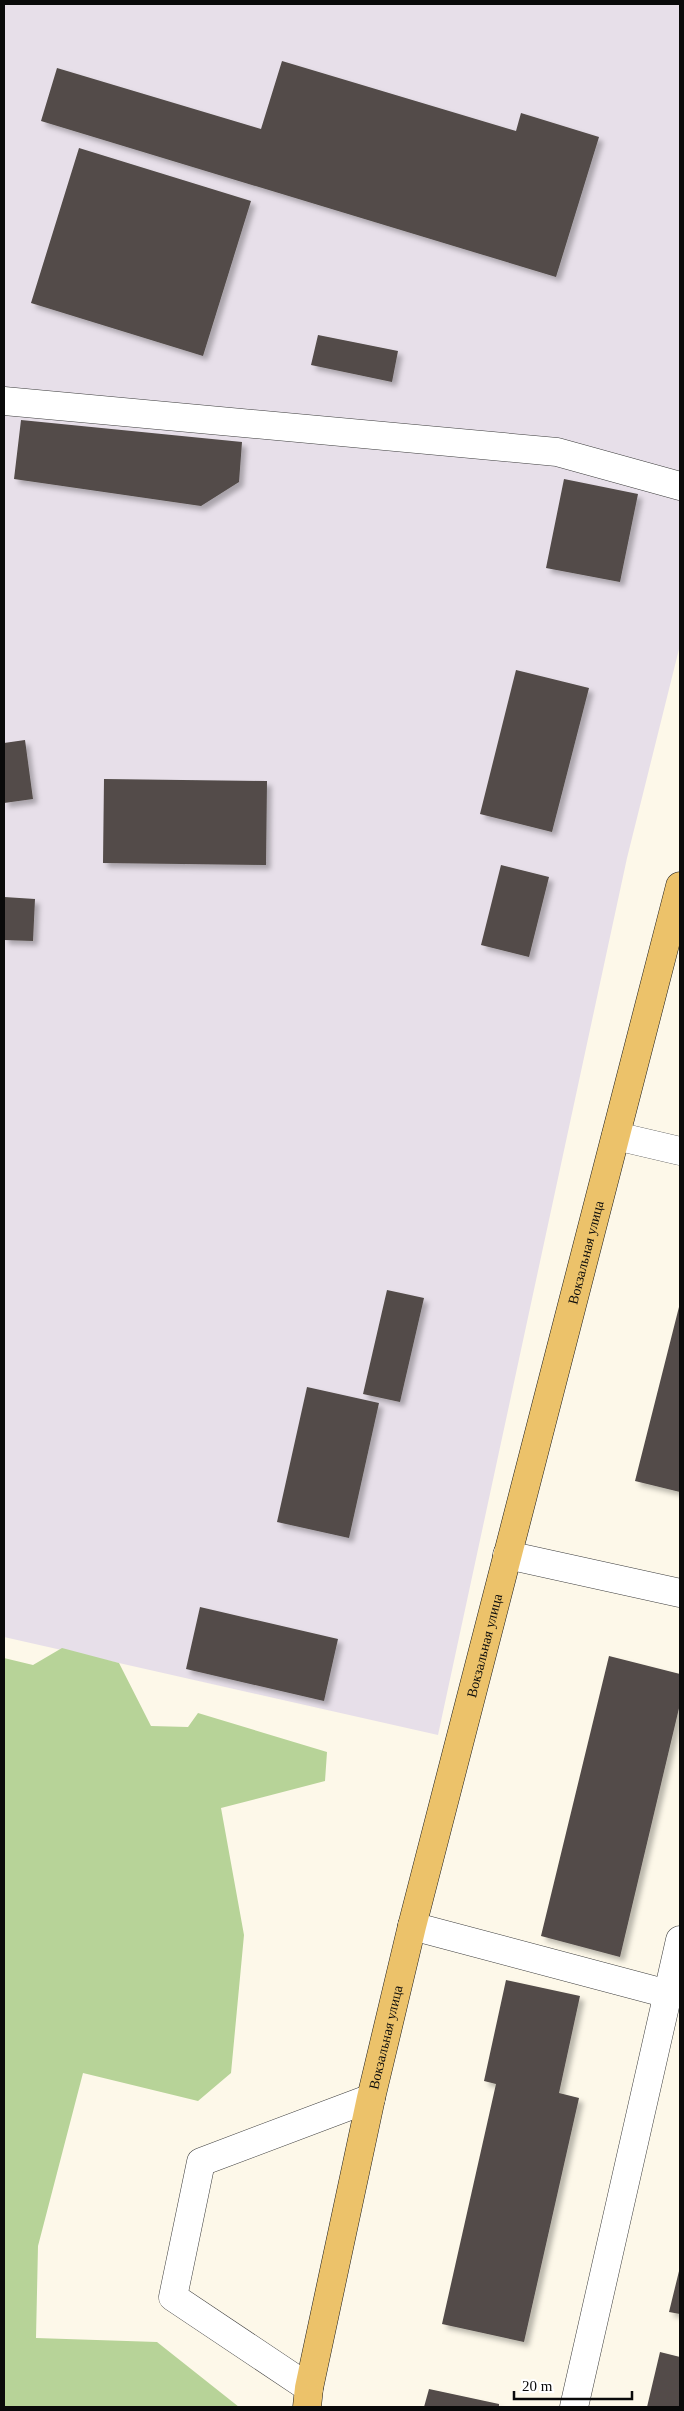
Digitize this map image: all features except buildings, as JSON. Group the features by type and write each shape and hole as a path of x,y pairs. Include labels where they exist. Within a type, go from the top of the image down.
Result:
{"main road":[{"name":"Вокзальная улица","path":"308,2398 371,2098 412,1926 680,886"}],"street":[{"path":"4,400 558,452 680,486"},
{"path":"616,1136 680,1151"},
{"path":"507,1555 680,1593"},
{"path":"412,1926 668,1994"},
{"path":"574,2407 680,1940"},
{"path":"308,2398 173,2297 201,2162 371,2098"}],"shaded area":[{"path":"4,4 680,4 680,645 627,858 438,1735 4,1637"}],"green space":[{"path":"62,1648 119,1663 151,1726 188,1727 198,1713 327,1752 325,1781 221,1808 244,1935 231,2073 198,2101 83,2073 38,2246 36,2338 157,2342 239,2407 4,2407 4,1658 33,1665"}]}
